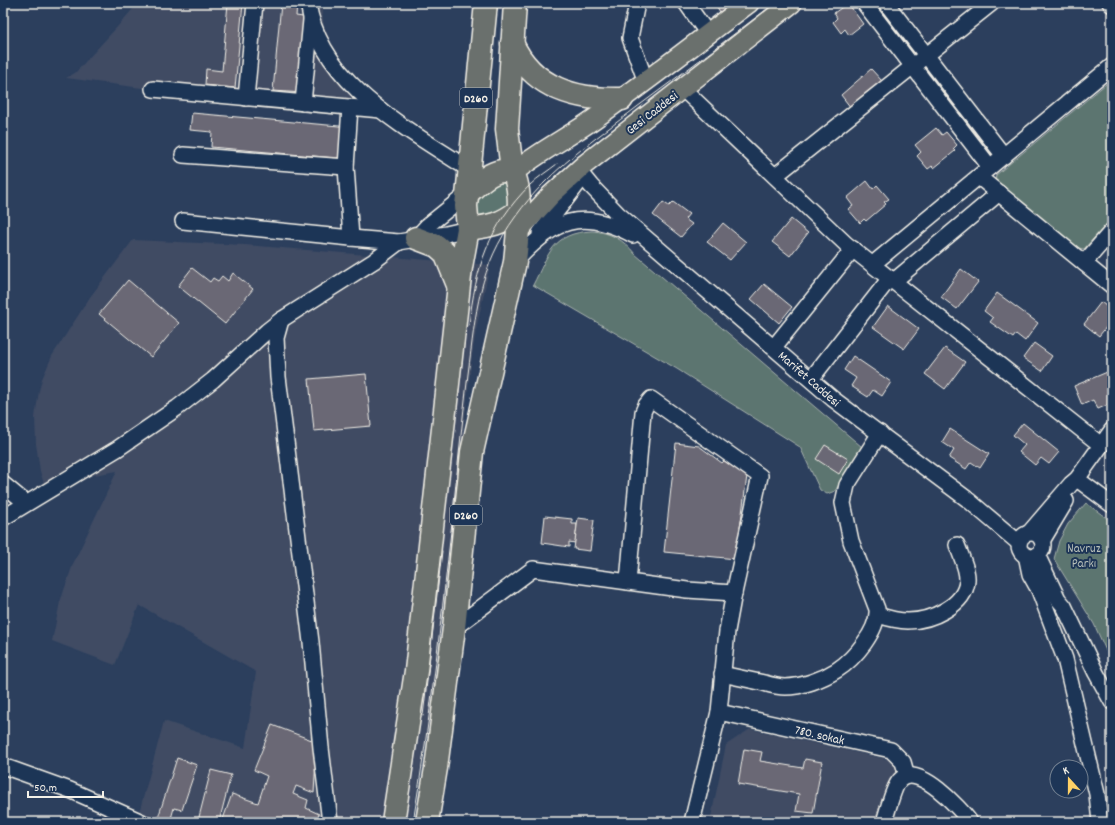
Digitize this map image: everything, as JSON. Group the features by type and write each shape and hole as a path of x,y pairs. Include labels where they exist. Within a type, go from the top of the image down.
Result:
{"highway":[{"name":"D260","path":"468,192 486,3"},
{"name":"D260","path":"512,169 507,129 515,3"},
{"path":"512,43 518,56 527,67 550,85 570,94 609,99 622,99"},
{"path":"512,169 518,188 523,228 510,217 495,225 468,229 466,206 468,192 491,174 512,169"},
{"name":"D260","path":"427,822 436,768 454,628 472,452 523,228"},
{"name":"D260","path":"393,822 416,671 459,286 468,229"},
{"path":"407,240 437,246 445,253 459,286"}],"main road":[{"name":"Gesi Caddesi","path":"512,169 525,163 569,136 622,99 749,3"},
{"name":"Gesi Caddesi","path":"523,228 551,195 581,174 682,88 792,3"}],"street":[{"path":"246,98 255,3"},
{"path":"637,3 630,38 646,82"},
{"path":"686,3 708,34"},
{"path":"864,3 912,66 999,193 1112,286"},
{"path":"886,3 1004,156"},
{"path":"775,176 992,3"},
{"path":"303,103 310,9"},
{"path":"310,9 321,44 336,66 356,88 381,110 470,170"},
{"path":"873,264 1112,66"},
{"path":"682,88 853,249 892,280 1108,438 1077,479 1070,484 1032,546 1030,574 1039,590 1065,659 1097,794 1100,822"},
{"path":"153,89 381,110"},
{"path":"350,107 346,167 351,238"},
{"path":"183,155 346,167"},
{"path":"581,174 618,214 659,249"},
{"path":"3,518 117,449 183,403 213,380 280,320 407,240 427,226 468,192"},
{"path":"811,379 892,280 999,193"},
{"path":"523,228 595,220 616,226 659,249"},
{"path":"183,221 351,238 407,240 468,229"},
{"path":"1084,263 1107,246 1112,231"},
{"name":"Marifet Caddesi","path":"659,249 833,399 1032,546"},
{"path":"774,347 853,249"},
{"path":"280,320 276,338 278,377 311,642 330,822"},
{"path":"628,582 643,412 651,399 760,476 727,631 719,712 692,822"},
{"path":"722,674 779,687 792,687 818,679 836,671 856,652 868,636 876,623 878,614 851,541 843,503 847,485 880,433"},
{"path":"1077,479 1112,505"},
{"path":"3,484 26,503"},
{"path":"878,614 898,620 916,620 937,614 958,600 964,592 967,575 957,545"},
{"path":"1032,546 1063,598 1064,606 1096,673 1112,702"},
{"path":"454,628 533,569 687,590 734,593"},
{"name":"780. sokak","path":"719,712 891,750 903,762 907,776"},
{"path":"3,766 70,790 142,822"},
{"path":"884,822 898,782 903,777 907,776 916,776 931,785 962,810 970,822"}],"shaded area":[{"path":"138,3 321,3 324,26 331,44 341,59 380,106 375,119 66,78 75,73"},
{"path":"133,240 245,245 490,265 476,331 471,364 430,718 411,822 139,822 139,813 164,721 245,748 256,672 139,605 115,665 52,641 60,602 73,564 117,471 44,484 40,471 36,444 35,417 39,391 42,379 52,356 90,297"},
{"path":"750,729 896,761 900,769 882,822 710,822 726,745"}],"green space":[{"path":"1112,79 1112,218 1084,249 1078,248 995,181 996,175"},
{"path":"504,178 514,206 487,222 474,215 474,210 480,192"},
{"path":"592,231 611,235 631,249 862,447 835,491 827,494 820,490 800,447 677,369 533,285 548,255 560,241 568,236"},
{"name":"Navruz Parkı","path":"1086,503 1112,522 1112,664 1094,624 1054,559 1059,541 1068,524"}],"building":[{"path":"228,3 243,3 235,88 205,85 206,69 222,71"},
{"path":"281,3 297,3 296,16 310,18 304,93 273,91"},
{"path":"562,3 598,3 598,5 590,4 589,7"},
{"path":"598,3 613,3 612,7 598,5"},
{"path":"717,3 732,3 734,6 726,12 724,9 720,12 716,5 718,4"},
{"path":"848,3 863,24 849,35 845,29 841,33 833,22 837,18 834,13"},
{"path":"871,69 882,81 851,108 841,95"},
{"path":"192,113 350,127 347,159 211,147 212,132 190,130"},
{"path":"936,128 942,135 946,132 957,145 953,149 955,151 934,168 932,166 928,169 917,156 921,152 915,145"},
{"path":"867,181 873,189 877,185 889,199 884,202 886,204 866,221 864,219 860,223 848,209 853,206 847,198"},
{"path":"663,202 669,206 673,202 689,214 685,219 692,224 681,237 653,215"},
{"path":"791,219 808,233 790,256 772,242"},
{"path":"723,223 746,242 730,260 707,242"},
{"path":"192,268 210,282 213,278 218,281 222,276 228,281 233,273 253,289 225,324 178,286"},
{"path":"961,269 978,282 957,309 941,297"},
{"path":"128,280 179,323 151,357 99,314"},
{"path":"764,284 792,307 779,323 751,299"},
{"path":"997,293 1038,323 1025,341 1016,334 1013,338 990,322 993,318 984,311"},
{"path":"1101,302 1112,311 1112,320 1099,336 1084,324"},
{"path":"888,306 919,329 904,349 873,327"},
{"path":"1034,343 1052,356 1042,371 1023,358"},
{"path":"945,348 965,362 945,389 925,374"},
{"path":"853,356 891,382 882,396 873,390 868,397 851,386 856,378 844,370"},
{"path":"1112,370 1112,392 1110,393 1112,403 1098,409 1093,400 1082,405 1074,386"},
{"path":"366,374 371,426 314,431 309,379"},
{"path":"1023,423 1059,452 1049,464 1041,458 1035,465 1019,452 1025,445 1013,435"},
{"path":"950,429 989,454 980,468 971,462 966,469 949,458 954,450 942,442"},
{"path":"676,443 699,446 722,463 728,457 748,468 736,559 664,552"},
{"path":"825,445 848,459 839,474 816,459"},
{"path":"545,516 572,519 572,524 577,524 575,543 569,542 569,547 542,543"},
{"path":"578,518 594,520 590,551 574,549"},
{"path":"272,725 317,742 314,793 296,786 293,794 308,800 306,808 319,814 317,822 222,822 232,794 258,803 267,776 254,770"},
{"path":"744,749 762,752 760,761 803,768 805,759 822,762 813,813 796,811 799,794 738,784"},
{"path":"177,758 197,765 182,810 174,808 170,822 158,818"},
{"path":"211,770 231,775 219,822 198,821"}],"tram line":[{"path":"413,822 435,672 474,330 486,272 503,235 516,216 542,185 557,170 604,132 775,3"},
{"path":"469,325 480,266 494,232 504,216 530,185 557,164"},
{"path":"423,716 442,551"}]}
